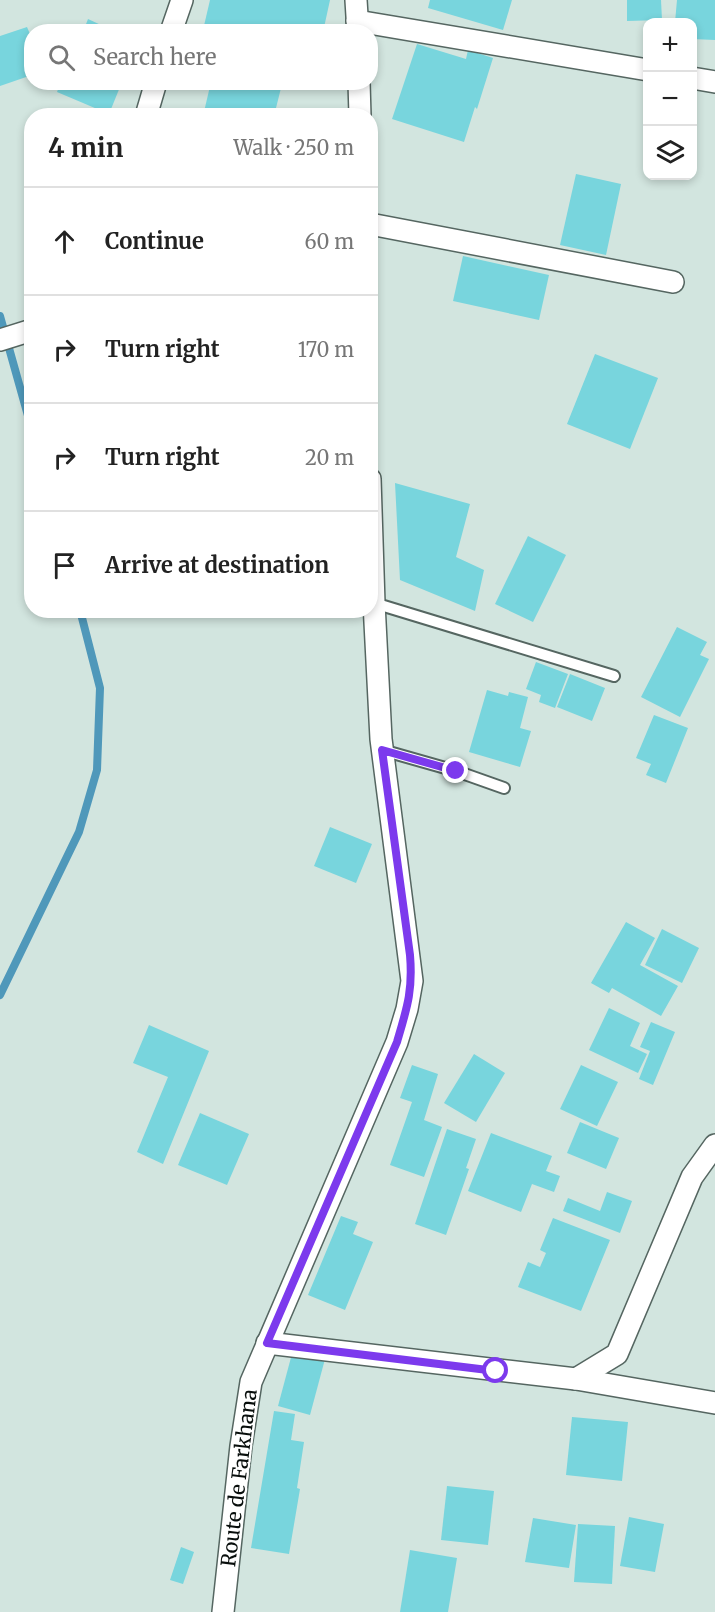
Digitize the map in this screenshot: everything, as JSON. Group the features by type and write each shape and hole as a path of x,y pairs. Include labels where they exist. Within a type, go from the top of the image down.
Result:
{"street":[{"path":"174,24 182,0"},
{"path":"357,17 643,69"},
{"path":"697,79 715,82"},
{"path":"148,108 154,90"},
{"path":"359,90 360,108"},
{"path":"378,226 673,282"},
{"path":"0,340 24,332"},
{"name":"Route de Farkhana","path":"223,1612 241,1446 251,1382 397,1042 412,981 382,750 375,618"},
{"path":"576,1379 616,1354 692,1177 715,1144"},
{"path":"267,1343 576,1379 715,1403"}],"lane":[{"path":"378,604 614,676"},
{"path":"382,750 456,771 504,788"}],"building":[{"path":"210,0 330,0 325,24 204,24"},
{"path":"430,0 512,0 503,30 428,8"},
{"path":"627,0 661,0 662,18 627,21"},
{"path":"677,0 715,0 715,40 697,39 697,18 675,18"},
{"path":"88,19 99,24 86,24"},
{"path":"24,28 24,78 0,86 0,36"},
{"path":"417,44 466,59 468,50 493,58 464,142 392,119"},
{"path":"58,90 119,90 111,108 95,108 57,92"},
{"path":"209,90 280,90 276,108 205,108"},
{"path":"576,174 621,184 606,255 560,245"},
{"path":"463,256 549,275 539,320 453,301"},
{"path":"595,354 658,378 630,449 567,424"},
{"path":"395,483 470,504 456,557 484,570 475,611 400,580"},
{"path":"528,536 566,555 533,622 495,604"},
{"path":"677,627 707,642 700,655 709,659 680,717 641,697"},
{"path":"536,662 568,674 555,708 539,702 541,695 526,689"},
{"path":"570,674 605,688 592,721 557,707"},
{"path":"487,690 508,696 509,692 528,697 520,728 531,731 520,767 469,752"},
{"path":"654,715 688,728 666,783 646,775 651,764 636,758"},
{"path":"330,827 372,844 356,883 314,866"},
{"path":"626,922 655,938 640,965 678,986 661,1016 612,988 609,993 591,983"},
{"path":"662,929 699,948 682,983 645,965"},
{"path":"609,1008 640,1023 630,1046 647,1054 638,1073 589,1050"},
{"path":"651,1022 675,1032 653,1085 639,1079 650,1051 640,1047"},
{"path":"149,1025 209,1051 163,1164 137,1152 168,1077 133,1063"},
{"path":"474,1054 505,1073 476,1122 444,1103"},
{"path":"412,1065 438,1074 424,1120 442,1127 424,1177 390,1165 412,1102 400,1098"},
{"path":"581,1065 618,1082 597,1126 560,1109"},
{"path":"200,1113 249,1134 227,1185 178,1165"},
{"path":"580,1122 619,1138 606,1169 567,1153"},
{"path":"447,1129 476,1139 466,1168 469,1169 446,1235 415,1224"},
{"path":"491,1133 552,1156 546,1171 560,1176 554,1192 532,1184 521,1212 468,1191"},
{"path":"607,1192 632,1201 620,1233 563,1211 568,1198 600,1211"},
{"path":"341,1216 358,1222 353,1234 373,1242 345,1310 308,1295"},
{"path":"553,1218 610,1240 581,1311 518,1287 528,1262 540,1267 546,1253 540,1250"},
{"path":"293,1350 325,1359 310,1415 278,1406"},
{"path":"274,1411 295,1414 291,1440 304,1442 297,1488 300,1489 289,1554 251,1548"},
{"path":"572,1417 628,1422 622,1481 566,1475"},
{"path":"447,1486 494,1491 488,1545 441,1540"},
{"path":"629,1517 664,1524 655,1572 620,1566"},
{"path":"533,1518 576,1525 569,1568 525,1562"},
{"path":"578,1524 615,1526 612,1584 574,1582"},
{"path":"181,1547 194,1552 183,1584 170,1580"},
{"path":"410,1550 457,1558 448,1612 400,1612"}],"waterway":[{"path":"0,316 24,402"},
{"path":"0,995 79,832 97,770 100,688 82,618"}],"route":[{"path":"456,771 382,750 410,955 412,981 407,1008 397,1042 267,1343 496,1371"}]}
